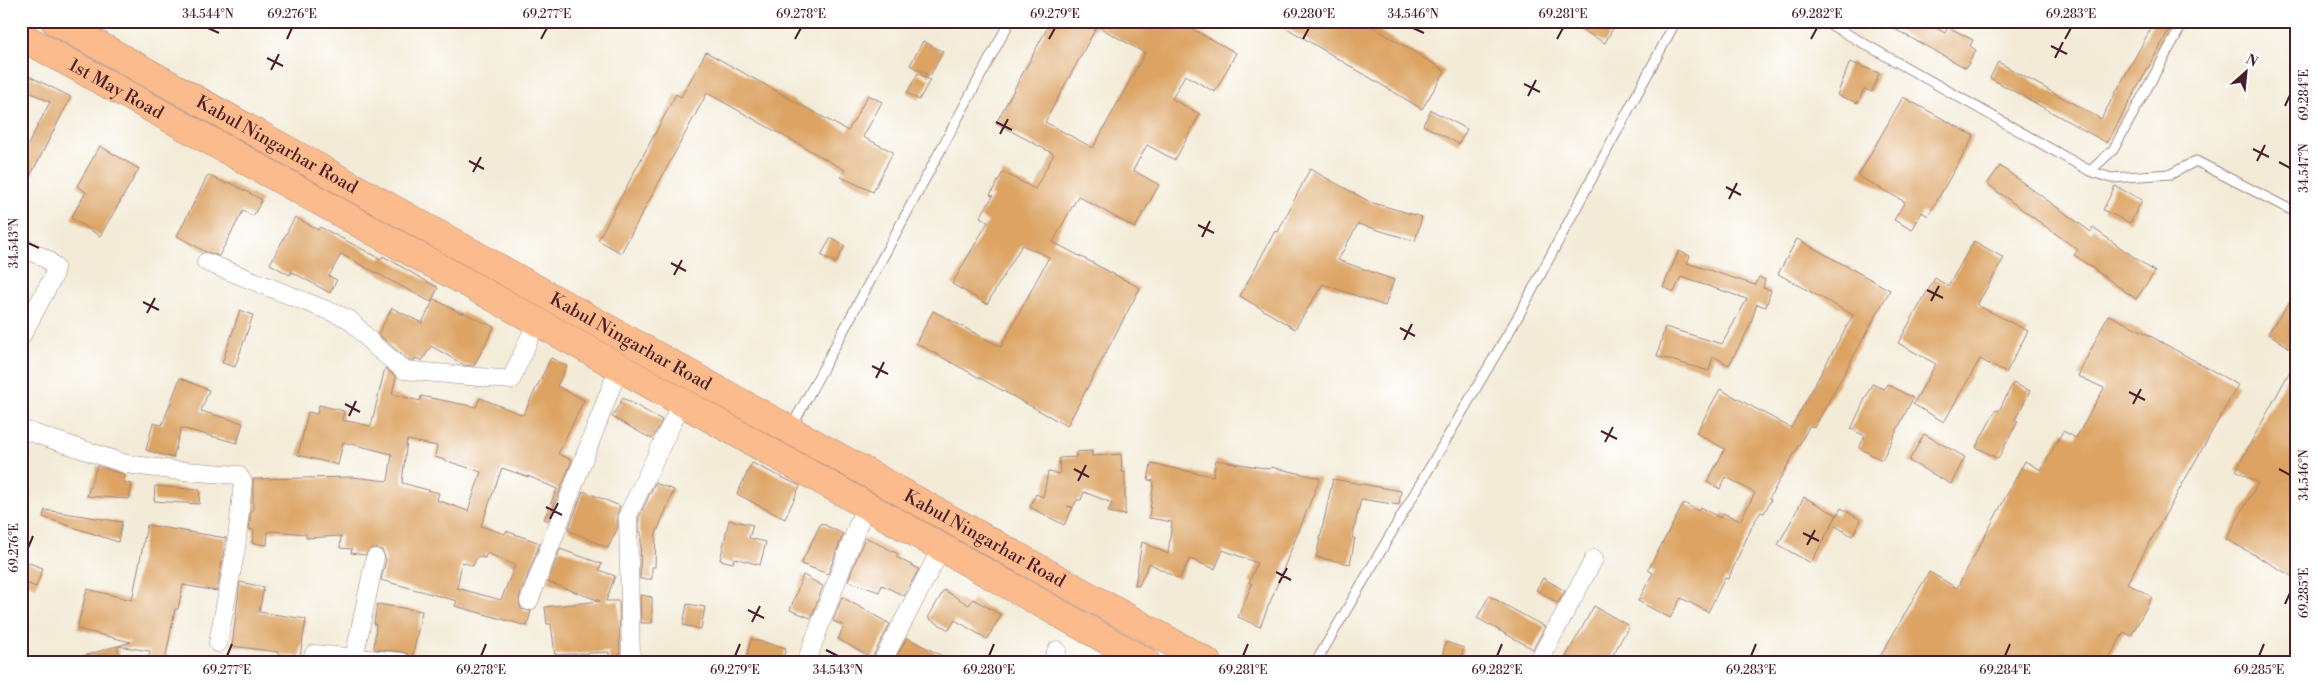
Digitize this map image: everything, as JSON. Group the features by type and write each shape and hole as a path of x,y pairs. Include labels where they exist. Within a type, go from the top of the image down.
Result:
{"highway":[{"name":"Kabul Ningarhar Road","path":"55,21 783,442 866,504 1146,662"},
{"name":"1st May Road","path":"21,36 212,141"},
{"name":"Kabul Ningarhar Road","path":"212,141 682,402 783,442 932,510 1207,662"}],"street":[{"path":"21,246 48,260 54,267 53,277 21,337"},
{"path":"206,262 348,319 376,347 404,370 511,380 538,322"},
{"path":"529,601 620,367"},
{"path":"631,662 628,514 682,402"},
{"path":"21,428 126,464 238,475 243,482 236,548 218,643"},
{"path":"806,662 866,504"},
{"path":"882,662 942,547"},
{"path":"354,658 375,558"},
{"path":"1538,662 1594,559"},
{"path":"314,654 402,662"}],"lane":[{"path":"783,442 1010,21"},
{"path":"1316,662 1520,313 1676,21"},
{"path":"1824,21 2090,171 2111,178 2170,174 2196,161 2297,213"},
{"path":"2090,171 2113,150 2184,21"}],"building":[{"path":"1051,21 1178,21 1236,53 1215,92 1185,75 1172,99 1200,114 1175,160 1147,145 1133,170 1159,185 1135,228 1078,196 1053,242 1140,288 1067,426 916,343 933,311 1001,347 1049,257 1022,245 987,304 952,284 988,222 980,217 993,196 990,195 1003,172 1035,189 1054,154 996,123","holes":["1097,26 1145,53 1093,148 1045,122"]},
{"path":"1275,21 1363,21 1445,71 1422,109"},
{"path":"1567,21 1617,21 1605,43"},
{"path":"1880,21 1923,21 1945,33 1948,27 1973,40 1970,46 1976,50 1966,68"},
{"path":"2155,21 2174,21 2107,143 1990,78 1998,62 2101,119"},
{"path":"923,41 943,52 930,76 910,65"},
{"path":"706,52 848,131 868,95 882,102 863,137 893,152 873,192 841,177 845,170 707,93 621,253 598,240 676,94 681,97"},
{"path":"1850,62 1879,73 1872,92 1864,89 1858,103 1837,95"},
{"path":"21,72 71,97 21,194 21,158 50,102 21,88"},
{"path":"918,73 930,80 919,100 907,93"},
{"path":"1903,97 1974,136 1928,216 1922,212 1912,230 1894,220 1905,202 1858,176"},
{"path":"1431,110 1467,129 1459,144 1423,125"},
{"path":"100,146 139,169 100,236 71,218 86,192 77,186"},
{"path":"2000,166 2091,232 2093,228 2155,272 2136,299 2074,255 2078,250 1987,184"},
{"path":"1310,169 1370,202 1422,217 1415,241 1358,224 1338,260 1394,280 1385,306 1323,284 1295,329 1240,296 1275,231 1278,232"},
{"path":"208,175 227,184 229,182 262,200 253,216 243,211 219,256 206,252 177,236"},
{"path":"2115,186 2142,200 2130,223 2103,210"},
{"path":"295,217 318,230 320,227 381,259 383,256 438,288 431,302 341,254 329,276 337,280 330,293 292,272 290,275 270,264"},
{"path":"831,238 845,246 836,263 821,255"},
{"path":"1797,239 1890,290 1814,428 1810,425 1769,499 1771,500 1764,513 1761,512 1754,522 1728,579 1725,578 1708,612 1681,598 1670,618 1638,601 1653,573 1648,570 1684,503 1698,511 1700,507 1720,518 1723,513 1740,521 1755,493 1726,477 1720,489 1707,482 1725,449 1696,433 1720,389 1791,428 1853,315 1778,274"},
{"path":"1974,241 2004,258 1977,305 2028,331 2006,373 1980,359 1944,422 1913,404 1936,364 1898,343 1935,278 1948,286"},
{"path":"1679,251 1690,256 1687,263 1755,285 1759,277 1765,280 1763,288 1771,290 1766,307 1757,304 1749,328 1729,365 1713,356 1709,371 1657,356 1665,327 1722,344 1747,299 1681,277 1674,292 1663,287"},
{"path":"2297,292 2297,353 2268,333"},
{"path":"434,299 462,314 462,312 494,327 474,366 464,365 431,346 422,361 416,358 415,360 408,360 378,334 392,308 422,323"},
{"path":"240,310 253,315 235,367 222,363"},
{"path":"2108,315 2138,329 2238,385 2127,583 2152,597 2131,636 2124,632 2107,662 1877,662 1929,572 1957,588 2025,461 2041,470 2063,431 2076,438 2104,388 2078,376"},
{"path":"551,358 567,366 557,386 584,400 558,454 572,460 548,521 544,519 557,489 528,476 502,468 481,526 505,534 506,531 540,543 519,598 521,609 531,611 527,626 455,606 457,601 381,580 386,560 382,550 372,548 365,555 351,553 352,549 340,548 341,536 306,538 306,534 274,531 268,532 267,545 252,543 254,530 249,529 251,510 253,511 253,479 352,477 388,481 392,454 343,442 338,465 298,455 308,412 317,414 319,405 344,411 342,420 371,426 385,368 396,377 392,394 420,401 421,396 476,407 480,398 523,415","holes":["407,440 437,446 435,457 481,472 468,511 437,500 439,493 402,483","487,553 515,565 501,600 457,588 462,562 473,566 477,556 485,558"]},
{"path":"2297,358 2297,579 2226,539 2258,483 2236,470"},
{"path":"180,378 209,390 201,411 243,423 237,443 181,428 173,458 146,450 153,423 162,425"},
{"path":"2013,383 2030,391 2015,420 2018,421 1998,459 1976,447 1996,410 1999,411"},
{"path":"1872,384 1884,389 1887,384 1913,398 1882,460 1859,448 1865,436 1851,429"},
{"path":"623,398 662,420 652,439 612,417"},
{"path":"1924,434 1965,457 1951,484 1909,461"},
{"path":"1092,451 1092,456 1121,454 1122,472 1125,472 1125,515 1108,512 1112,503 1084,492 1081,500 1077,500 1073,507 1067,506 1073,508 1064,525 1030,507 1036,494 1043,497 1048,472 1060,474 1059,458 1076,457 1076,452"},
{"path":"1216,460 1270,469 1271,467 1320,478 1260,627 1238,617 1252,584 1249,583 1257,563 1223,550 1215,569 1190,559 1179,579 1149,563 1139,586 1135,585 1142,542 1168,554 1172,522 1149,518 1154,481 1148,480 1151,464 1213,476"},
{"path":"752,463 800,486 785,519 737,494"},
{"path":"97,466 125,475 123,482 132,484 129,499 87,496"},
{"path":"1333,479 1401,491 1399,505 1361,499 1352,538 1355,538 1350,564 1316,557"},
{"path":"655,483 674,490 656,534 655,567 652,567 652,579 640,579 641,532 639,531 639,517"},
{"path":"155,486 200,490 199,504 154,501"},
{"path":"583,491 620,506 617,515 618,527 608,548 568,530"},
{"path":"1804,497 1837,515 1811,563 1778,545"},
{"path":"1841,508 1861,520 1852,536 1832,524"},
{"path":"45,510 122,522 118,542 43,517"},
{"path":"729,520 753,525 749,538 766,542 760,565 734,558 733,563 720,560"},
{"path":"821,523 843,534 828,574 801,564"},
{"path":"147,525 226,538 217,591 183,585 178,609 175,609 165,661 148,658 150,651 118,646 131,642 77,629 87,589 132,600"},
{"path":"865,537 898,554 896,557 919,569 904,596 882,585 879,592 848,581"},
{"path":"560,549 602,564 599,570 615,576 606,601 619,601 620,662 609,662 609,652 555,655 551,624 547,624 545,607 600,601 548,582"},
{"path":"21,560 43,568 36,587 21,581"},
{"path":"803,575 823,586 811,618 790,610"},
{"path":"1543,578 1565,591 1558,603 1536,590"},
{"path":"240,582 264,587 259,612 306,619 300,657 232,646"},
{"path":"944,590 969,605 973,599 1001,615 987,639 955,620 949,630 928,618"},
{"path":"640,595 652,597 652,623 641,623"},
{"path":"1489,596 1545,627 1533,649 1477,618"},
{"path":"842,597 890,624 872,658 838,639 844,626 833,621"},
{"path":"377,604 422,611 412,659 403,652 374,649 376,625 374,624"},
{"path":"687,604 705,607 701,629 683,625"},
{"path":"1594,606 1629,626 1609,662 1563,662"},
{"path":"907,638 954,662 894,662"},
{"path":"751,639 786,648 782,662 745,662"},
{"path":"1446,642 1464,648 1460,662 1440,662"},
{"path":"117,646 121,662 77,662 77,658"}]}
